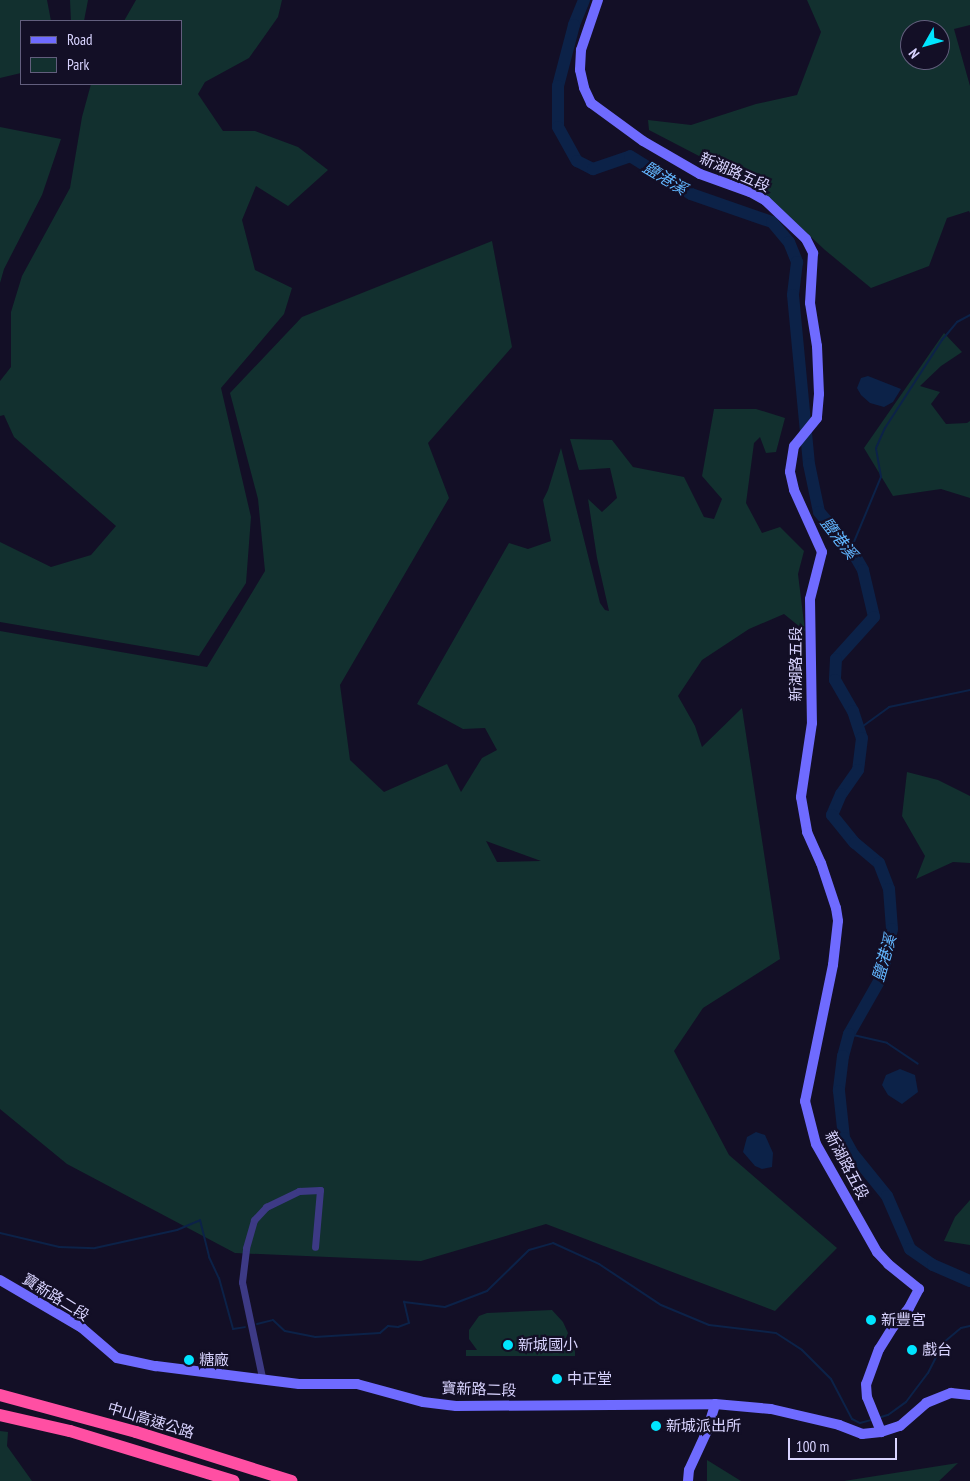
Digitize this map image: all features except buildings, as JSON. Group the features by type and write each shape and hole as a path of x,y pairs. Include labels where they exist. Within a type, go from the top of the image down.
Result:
{"highway":[{"name":"中山高速公路","path":"0,1395 136,1432 290,1481"},
{"path":"0,1415 70,1431 234,1481"}],"street":[{"name":"新湖路五段","path":"598,0 581,50 580,70 584,88 591,103 642,141 700,174 750,192 766,201 806,239 813,253 810,303 817,346 819,394 817,418 800,435 791,456 790,472 794,490 822,552 810,599 812,723 801,797 808,832 821,862 836,908 838,921 833,965 805,1101 816,1144 877,1252 888,1264 919,1289 909,1308 893,1327 879,1349 870,1368 866,1384 867,1397 881,1432"},
{"path":"262,1378 242,1282 246,1248 254,1220 266,1207 299,1191 320,1190 315,1247"},
{"name":"寶新路二段","path":"0,1280 82,1328 118,1358 156,1366 298,1384 357,1384 423,1402 456,1406 716,1404 771,1409 839,1425 862,1434 881,1432 900,1426 926,1403 952,1393 970,1395"},
{"path":"688,1481 689,1470 707,1431 716,1404"}],"green space":[{"path":"0,0 47,0 51,20 20,20 20,73 0,78"},
{"path":"70,0 88,0 84,20 71,20"},
{"path":"136,0 282,0 278,17 249,58 205,82 198,94 223,131 255,131 298,147 328,170 288,206 256,186 242,220 255,270 292,288 284,314 221,388 251,517 246,583 199,656 0,622 0,542 51,567 91,555 116,526 14,437 4,415 0,416 0,381 11,367 11,312 22,276 70,188 82,117 91,85 182,85 182,20 125,20"},
{"path":"807,0 970,0 970,25 954,29 970,86 970,213 969,211 947,218 929,266 871,288 825,250 775,204 724,169 649,130 648,120 691,125 756,104 797,95 821,32"},
{"path":"0,127 61,139 42,195 4,269 0,283"},
{"path":"492,241 512,347 428,443 449,498 340,685 350,760 384,792 447,764 461,792 482,758 497,750 485,728 463,729 417,704 509,543 528,549 551,541 543,500 561,448 600,603 605,610 609,611 597,558 588,499 602,512 617,498 610,468 579,470 570,439 612,440 633,467 684,477 704,517 714,519 722,499 702,476 714,409 756,409 785,418 776,452 766,453 760,437 754,443 746,503 762,533 780,527 804,551 798,574 805,631 784,614 749,629 702,660 678,696 695,726 702,747 742,708 780,959 703,1008 674,1051 729,1155 837,1248 775,1311 546,1224 421,1261 235,1253 67,1164 0,1109 0,631 207,667 265,571 258,499 230,393 302,317","holes":["486,841 541,861 497,862"]},
{"path":"944,333 962,352 941,366 920,386 940,392 931,404 946,424 967,423 970,421 970,498 941,489 893,496 864,448"},
{"path":"907,772 938,780 970,796 970,863 953,862 916,879 925,856 902,816"},
{"path":"970,1200 970,1245 944,1241 955,1217"},
{"path":"552,1310 563,1322 568,1333 561,1350 575,1350 575,1356 466,1356 466,1350 477,1350 469,1339 469,1330 479,1316 487,1313"},
{"path":"0,1431 8,1432 7,1446 32,1481 0,1481"},
{"path":"707,1460 741,1481 707,1481"},
{"path":"958,1463 939,1481 844,1481"}],"water":[{"path":"868,376 901,389 893,402 884,407 870,403 861,395 857,388 861,378"},
{"path":"900,1069 915,1075 918,1092 902,1104 888,1095 882,1085 886,1075"},
{"path":"756,1132 765,1135 773,1153 772,1167 762,1169 755,1166 743,1152 747,1137"}],"waterway":[{"name":"鹽港溪","path":"584,0 574,25 558,86 558,127 577,161 593,169 630,156 691,194 772,222 789,242 797,262 793,295 809,464 819,512 851,549 863,570 874,617 836,659 835,680 853,711 862,738 858,770 841,794 832,815 855,843 879,863 889,889 892,929 882,976 849,1034 843,1056 839,1091 844,1138 853,1154 887,1196 910,1249 933,1265 970,1281"},
{"path":"851,549 881,477 876,448 885,428 942,340 957,322 970,315"},
{"path":"859,729 889,707 970,690"},
{"path":"849,1034 887,1043 918,1064"},
{"path":"0,1233 59,1247 95,1248 177,1230 200,1220 209,1257 219,1278 233,1329 245,1327"},
{"path":"257,1324 273,1320 285,1331 315,1337 380,1333 388,1326 398,1327 409,1323 404,1302 445,1307 487,1291 529,1250 553,1243 599,1264 661,1305 709,1325 776,1333 802,1350 831,1379 852,1419 860,1423 871,1420"},
{"path":"878,1418 888,1415 906,1402 928,1373 943,1343 961,1328 970,1326"}],"place":[{"name":"新豐宮","path":"871,1320"},
{"name":"新城國小","path":"508,1345"},
{"name":"戲台","path":"912,1350"},
{"name":"糖廠","path":"189,1360"},
{"name":"中正堂","path":"557,1379"},
{"name":"新城派出所","path":"656,1426"}]}
